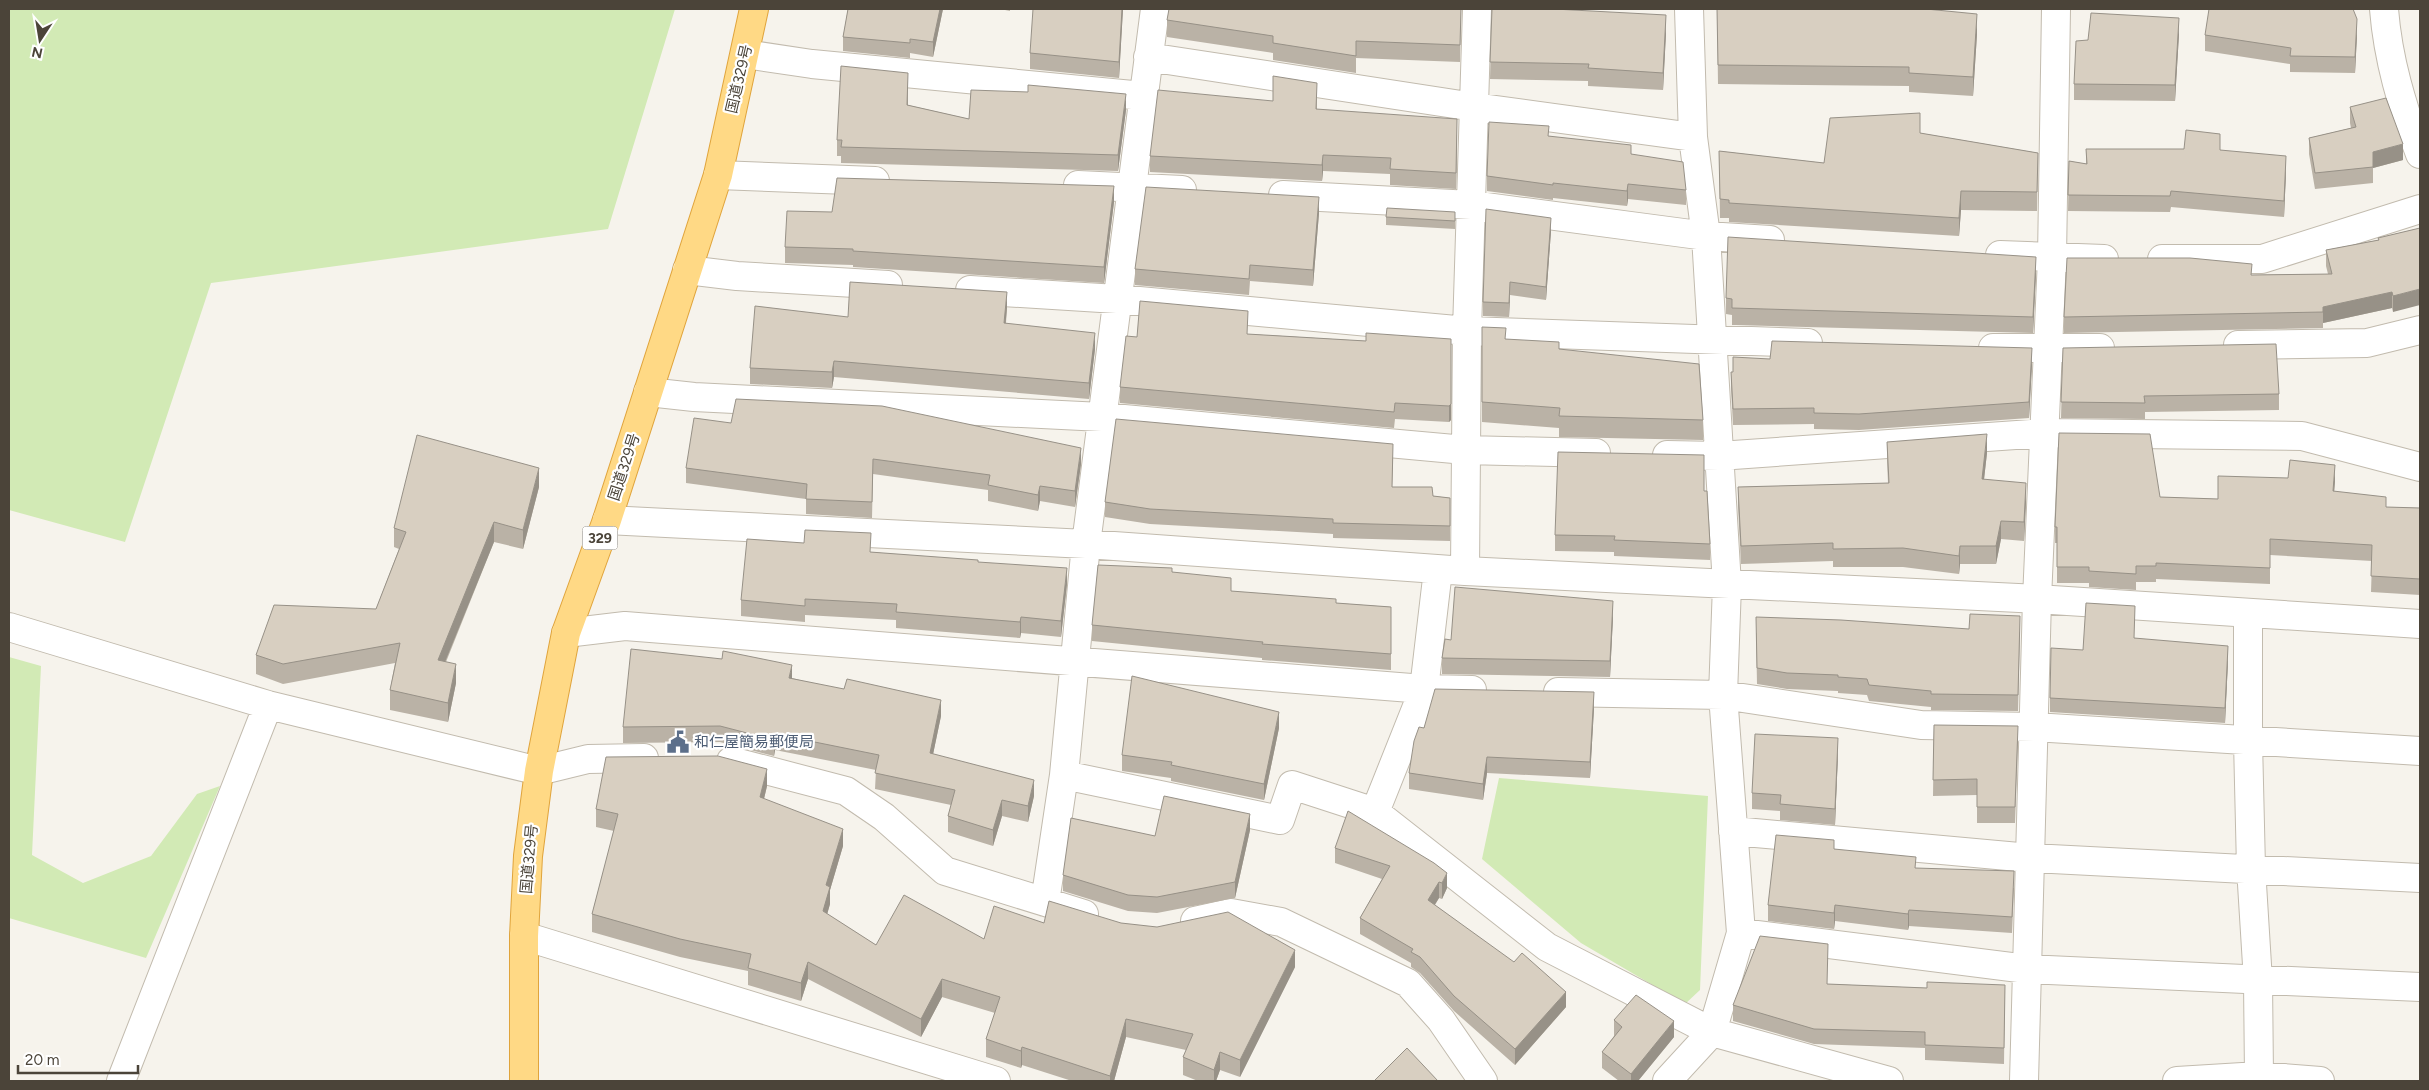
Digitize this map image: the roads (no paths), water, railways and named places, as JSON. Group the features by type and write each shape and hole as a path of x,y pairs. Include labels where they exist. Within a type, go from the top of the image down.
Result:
{"highway":[{"name":"国道329号","path":"524,1081 524,936 528,856 539,771 566,633 607,520 718,175 754,9"}],"street":[{"path":"1045,902 1064,775 1086,544 1155,9"},
{"path":"1375,812 1424,689 1451,571 1465,450 1477,9"},
{"path":"1667,1081 1712,1032 1741,933 1723,696 1727,585 1706,236 1693,137 1689,9"},
{"path":"2024,1081 2037,599 2052,258 2056,9"},
{"path":"2384,9 2386,31 2401,104 2420,154"},
{"path":"745,54 812,64 1143,96"},
{"path":"1148,57 1474,107 1693,137"},
{"path":"718,175 904,181"},
{"path":"1053,185 1212,191"},
{"path":"1262,194 1471,205 1706,236 1795,241"},
{"path":"1973,253 2052,258 2262,260 2420,209"},
{"path":"687,270 736,276 912,287"},
{"path":"942,288 1117,299 1467,331 1831,343"},
{"path":"2218,346 2367,343 2420,330"},
{"path":"1969,347 2048,349 2128,348"},
{"path":"648,392 694,397 1102,417 1465,450 1719,456 2045,433 2302,436 2420,467"},
{"path":"607,520 1086,544 1451,571 2037,599 2420,624"},
{"path":"2248,613 2248,741 2251,868 2258,981 2259,1076"},
{"path":"566,633 625,626 1424,689 1494,690"},
{"path":"9,627 268,705 539,771 588,759 673,758"},
{"path":"1534,691 1723,696 1921,725 2034,727 2420,751"},
{"path":"121,1081 268,705"},
{"path":"710,758 720,758 846,791 884,817 945,871 1107,921"},
{"path":"1064,775 1280,820 1292,785 1375,812 1546,948 1712,1032 1889,1081"},
{"path":"1733,831 2030,858 2420,878"},
{"path":"1167,927 1231,913 1281,922 1408,982 1441,1020 1483,1081"},
{"path":"1741,933 2027,969 2420,987"},
{"path":"524,936 996,1081"},
{"path":"2177,1081 2259,1076 2320,1081"}],"place":[{"name":"和仁屋簡易郵便局","path":"678,742"}]}
